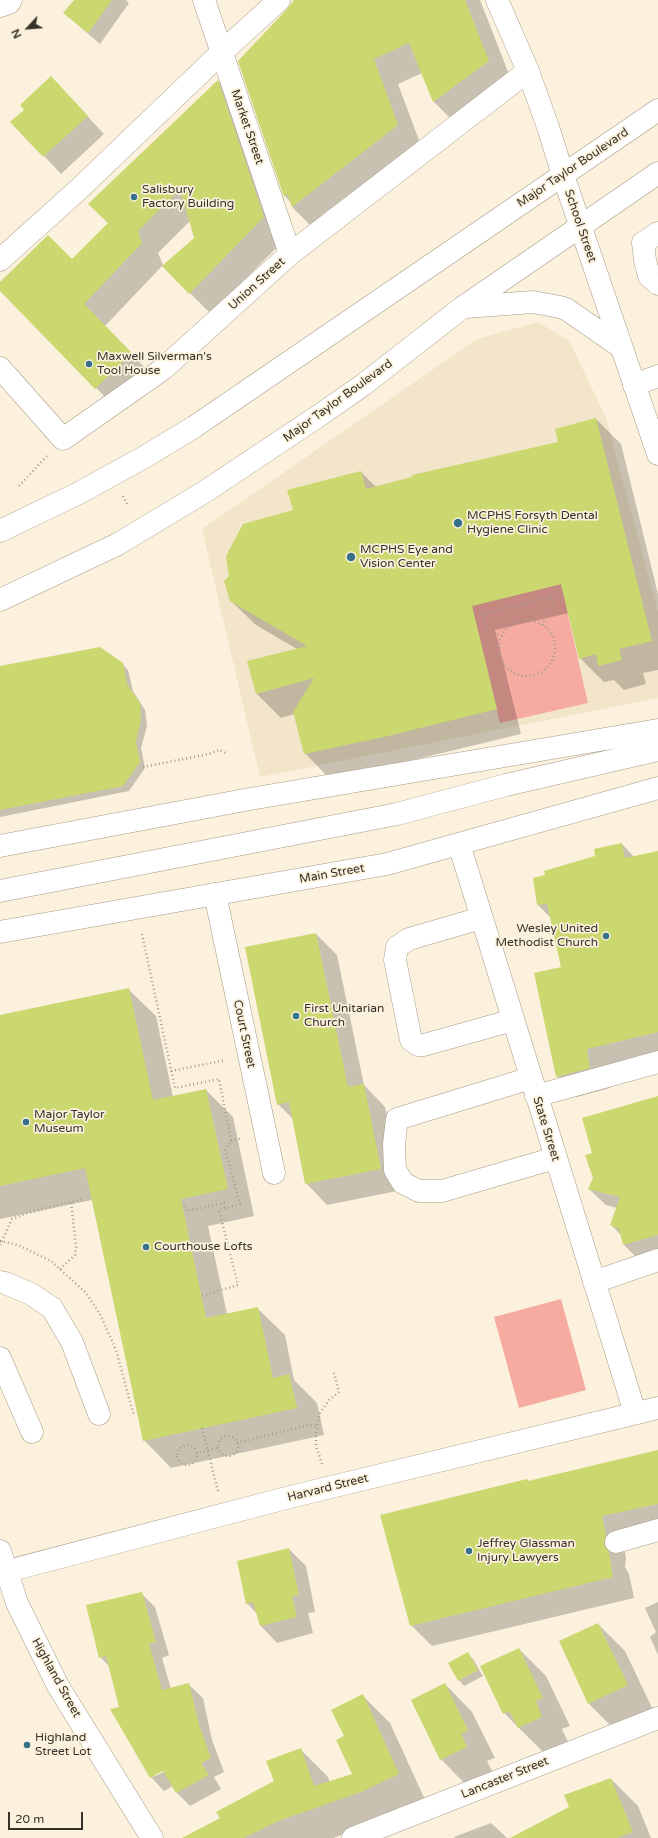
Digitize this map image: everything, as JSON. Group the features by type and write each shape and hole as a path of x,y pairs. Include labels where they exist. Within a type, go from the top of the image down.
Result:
{"main road":[{"path":"0,6 9,3 11,0"},
{"name":"Market Street","path":"204,0 290,254"},
{"path":"0,260 79,189 222,52 279,0"},
{"name":"School Street","path":"497,0 528,71 548,127 580,227 658,454"},
{"name":"Union Street","path":"63,439 163,369 290,254 528,71"},
{"name":"Major Taylor Boulevard","path":"0,532 79,493 146,456 194,426 658,110"},
{"name":"Major Taylor Boulevard","path":"0,600 96,555 174,512 363,385 463,307 658,173"},
{"path":"658,233 643,243 649,276 658,284"},
{"path":"463,307 533,302 560,307 566,309 621,347"},
{"path":"0,368 63,439"},
{"path":"634,385 658,376"},
{"path":"0,846 258,798 658,730"},
{"path":"0,892 397,814 506,785 658,750"},
{"name":"Main Street","path":"0,932 386,864 658,788"},
{"name":"State Street","path":"459,844 635,1413"},
{"name":"Court Street","path":"215,894 274,1173"},
{"path":"481,918 409,939 397,947 395,960 411,1040 418,1045 424,1045 513,1020"},
{"path":"555,1158 442,1191 419,1191 403,1183 395,1170 394,1144 397,1119 533,1087 658,1062"},
{"path":"594,1282 658,1260"},
{"path":"0,1282 31,1294 52,1308 72,1342 99,1414"},
{"path":"0,1358 32,1432"},
{"name":"Harvard Street","path":"2,1565 290,1498 658,1408"},
{"path":"616,1542 658,1530"},
{"name":"Highland Street","path":"2,1565 17,1603 60,1690 152,1838"},
{"name":"Lancaster Street","path":"353,1838 658,1718"}],"path":[{"path":"19,486 63,439"},
{"path":"120,490 128,506"},
{"path":"502,636 486,629 482,614 559,594"},
{"path":"542,625 553,605 551,596"},
{"path":"520,621 530,621 542,625 552,636 555,644 552,662 539,674 530,676 513,673 506,667 501,659 499,650 504,631 511,625 520,621"},
{"path":"143,767 209,754 219,750 226,753"},
{"path":"142,934 175,1088 219,1079 231,1141 225,1149 240,1204 219,1210 238,1285 202,1296"},
{"path":"171,1071 229,1060"},
{"path":"0,1245 12,1219 26,1213 82,1199"},
{"path":"60,1269 75,1256 76,1247 71,1201"},
{"path":"184,1206 186,1211 224,1203 226,1208"},
{"path":"322,1464 316,1446 320,1413 329,1400 339,1392 333,1370"},
{"path":"237,1443 308,1425 318,1426"},
{"path":"202,1428 218,1491"},
{"path":"225,1436 232,1436 237,1443 237,1450 229,1456 222,1454 218,1448 219,1442 225,1436"},
{"path":"184,1446 190,1446 196,1453 194,1463 188,1466 181,1464 176,1459 179,1449 184,1446"},
{"path":"196,1453 218,1448"}],"shaded area":[{"path":"538,322 570,342 606,418 658,612 658,698 260,777 202,529 477,339"},
{"path":"561,584 588,703 500,723 472,606"},
{"path":"561,1299 586,1390 519,1408 494,1317"}],"building":[{"path":"74,0 112,0 88,33 63,13"},
{"path":"294,0 465,0 489,61 433,102 409,43 374,59 398,125 292,207 287,194 284,197 238,61"},
{"path":"51,76 88,116 43,157 10,122 24,110 20,105"},
{"name":"Salisbury Factory Building","path":"218,80 264,217 189,294 162,266 194,238 180,189 138,231 142,243 84,304 132,353 95,389 0,291 0,282 48,235 72,259 108,223 88,204"},
{"path":"596,418 652,641 619,649 622,660 598,666 596,654 579,659 561,584 472,606 497,709 388,736 304,754 293,712 314,678 256,694 247,661 307,646 230,601 224,581 229,576 226,556 243,524 293,510 287,490 361,471 366,489 412,477 412,475 558,442 555,429"},
{"path":"100,647 123,663 127,684 140,703 141,720 136,742 140,762 123,786 0,810 0,666"},
{"name":"Wesley United Methodist Church","path":"622,843 625,858 658,851 658,1032 587,1049 590,1068 556,1077 534,973 561,967 547,904 537,905 533,878 545,875 544,871 595,856 594,849"},
{"name":"First Unitarian Church","path":"316,933 348,1087 364,1084 381,1169 305,1184 289,1102 277,1105 245,947"},
{"name":"Courthouse Lofts","path":"129,988 153,1100 206,1089 228,1189 181,1199 206,1318 258,1307 273,1378 289,1374 297,1408 143,1441 85,1168 0,1186 0,1015"},
{"path":"658,1096 658,1235 623,1245 619,1229 610,1225 620,1197 588,1189 593,1178 585,1155 592,1153 582,1118"},
{"path":"658,1450 658,1504 602,1516 606,1536 604,1545 609,1552 613,1577 410,1626 380,1515 527,1479 528,1481"},
{"path":"289,1548 299,1595 292,1596 297,1617 260,1626 253,1602 246,1604 237,1561"},
{"path":"142,1592 156,1642 149,1644 162,1690 189,1683 199,1725 211,1758 201,1763 209,1775 176,1793 163,1771 150,1778 110,1709 119,1707 106,1656 99,1658 86,1605"},
{"path":"598,1623 628,1685 588,1704 559,1641"},
{"path":"519,1648 543,1698 536,1701 542,1717 518,1728 509,1711 503,1714 480,1666"},
{"path":"468,1652 478,1670 458,1681 448,1663"},
{"path":"445,1683 468,1730 461,1734 467,1747 440,1760 411,1700"},
{"path":"363,1694 399,1774 361,1792 278,1821 244,1838 182,1838 220,1818 216,1812 274,1781 266,1761 301,1748 314,1786 352,1774 336,1740 344,1736 331,1710"},
{"path":"611,1778 633,1832 617,1838 510,1838 569,1807 564,1795"}],"place":[{"name":"Salisbury Factory Building","path":"134,197"},
{"name":"Maxwell Silverman's Tool House","path":"89,364"},
{"name":"MCPHS Forsyth Dental Hygiene Clinic","path":"458,523"},
{"name":"MCPHS Eye and Vision Center","path":"351,557"},
{"name":"Wesley United Methodist Church","path":"606,936"},
{"name":"First Unitarian Church","path":"296,1016"},
{"name":"Major Taylor Museum","path":"26,1122"},
{"name":"Courthouse Lofts","path":"146,1247"},
{"name":"Jeffrey Glassman Injury Lawyers","path":"469,1551"},
{"name":"Highland Street Lot","path":"27,1745"}]}
